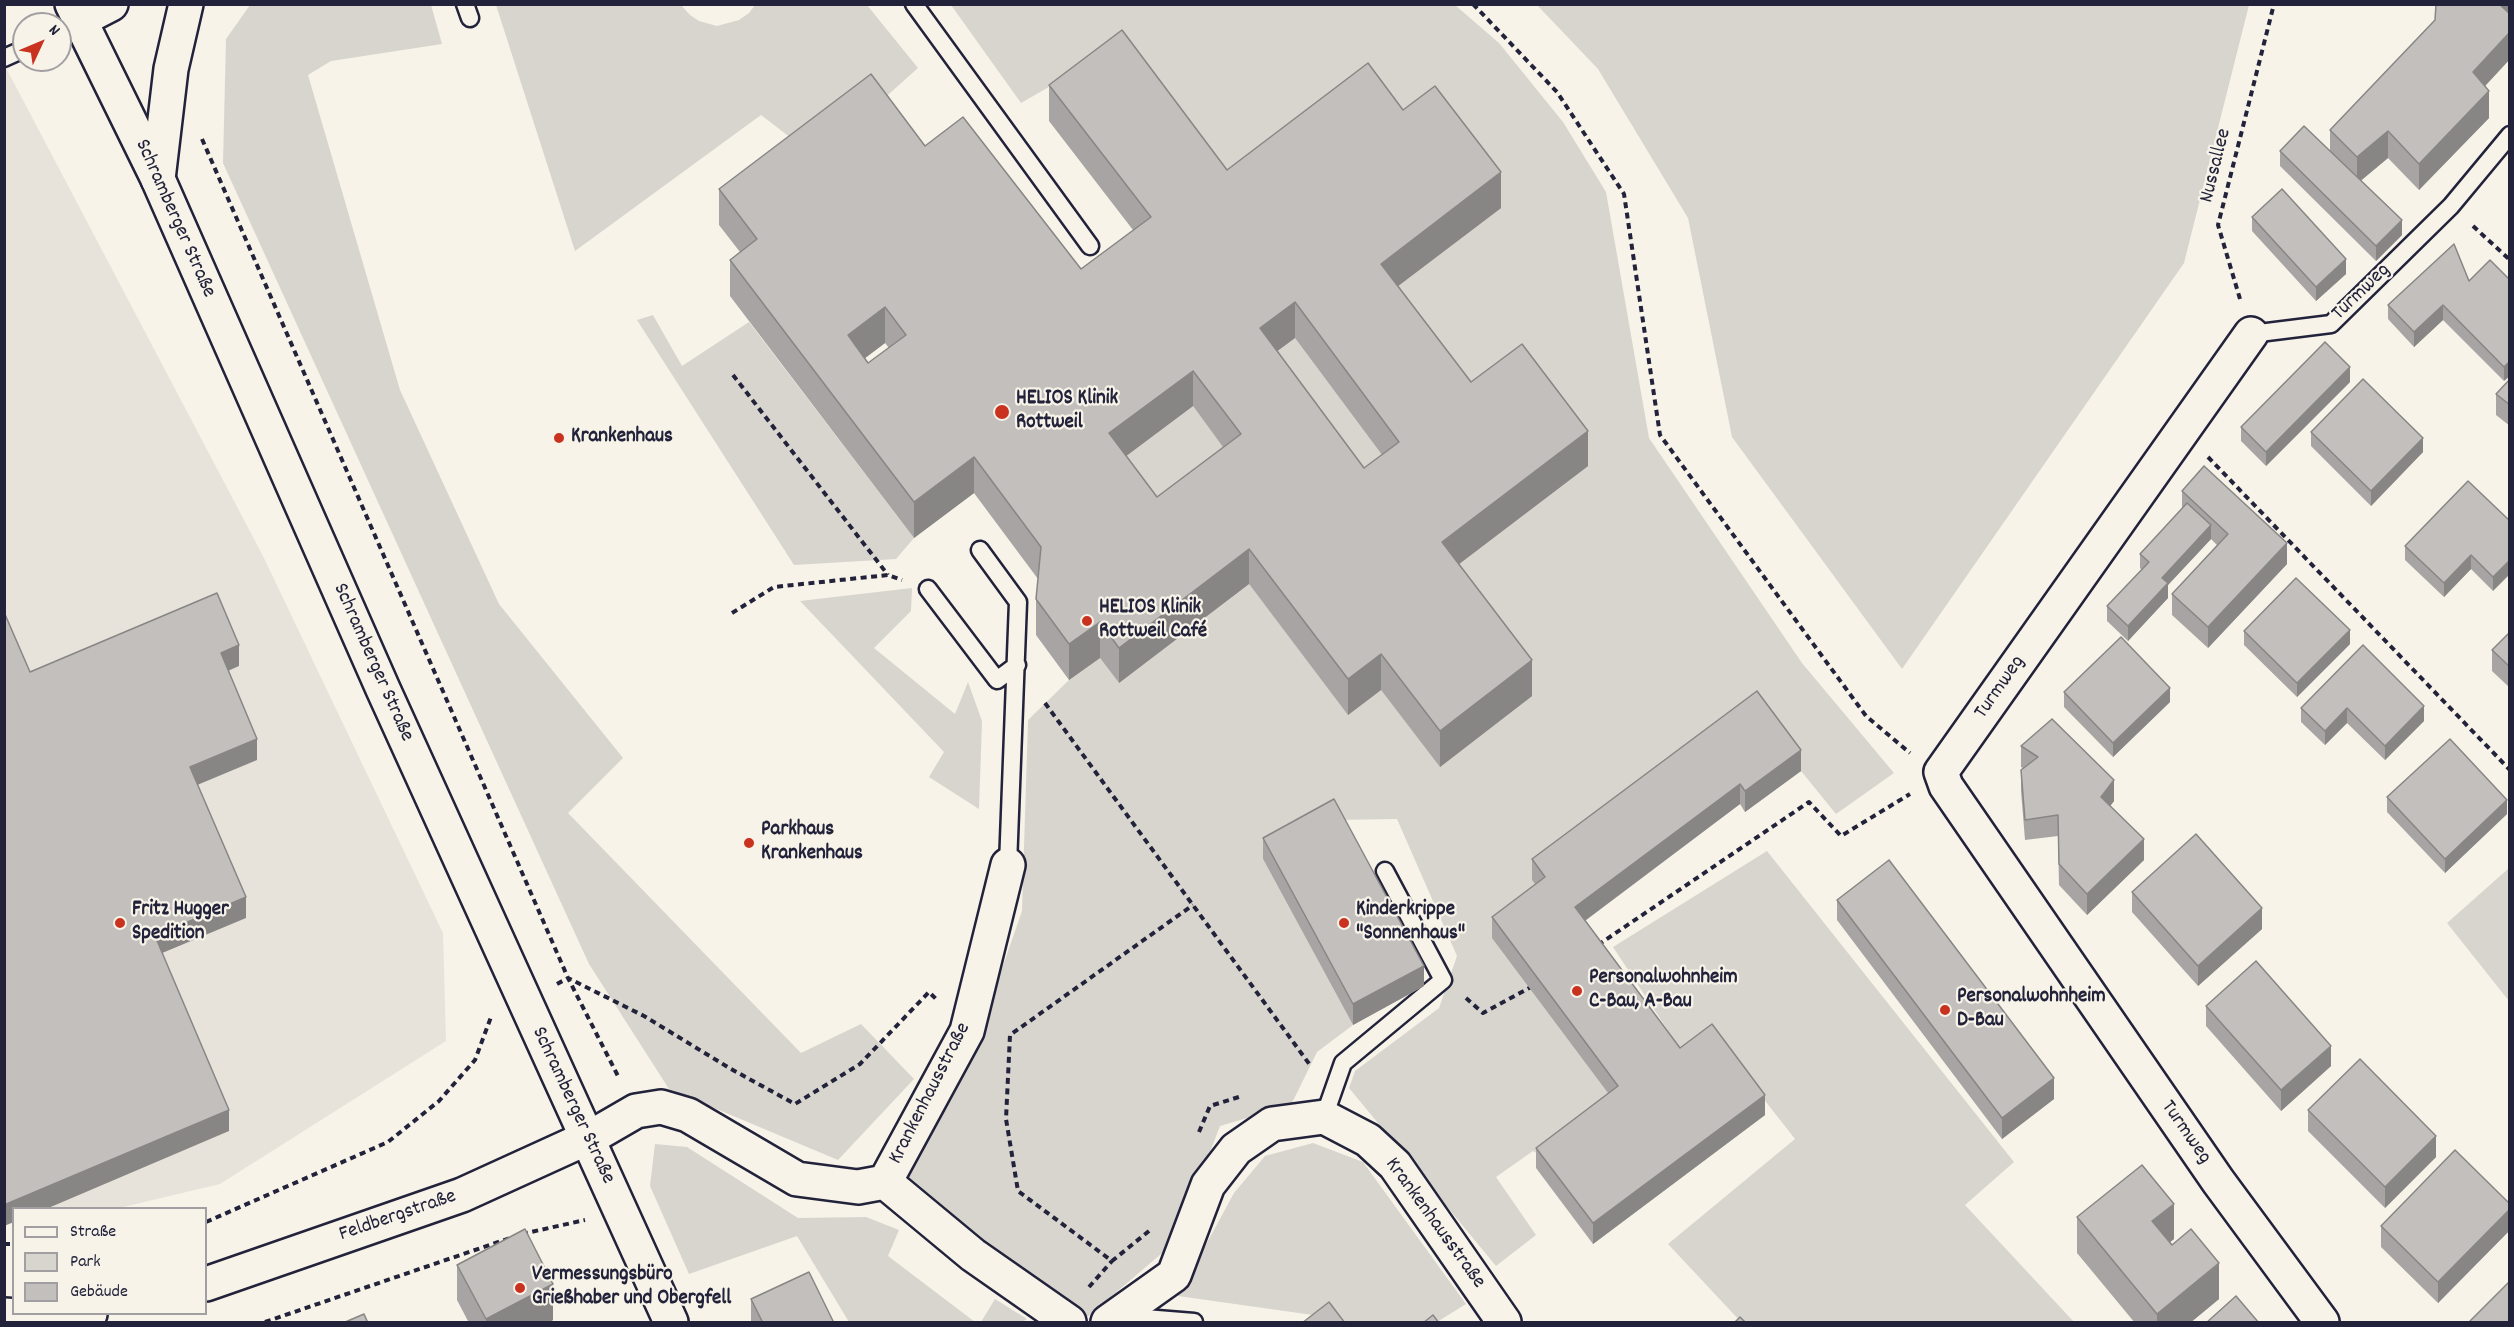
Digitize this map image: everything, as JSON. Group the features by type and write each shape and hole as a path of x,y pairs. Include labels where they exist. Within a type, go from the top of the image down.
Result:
{"street":[{"path":"72,18 111,4"},
{"path":"158,180 171,69 186,4"},
{"name":"Schramberger Straße","path":"72,20 158,180 256,406 671,1323"},
{"name":"Turmweg","path":"2251,333 1941,772 1946,786 2218,1181 2322,1323"},
{"name":"Krankenhausstraße","path":"885,1182 967,1031 1008,865"},
{"name":"Krankenhausstraße","path":"586,1137 598,1133 636,1111 661,1107 688,1115 797,1179 858,1187 885,1182"},
{"path":"1112,1319 1174,1275 1208,1185 1236,1149 1272,1124 1324,1117"},
{"name":"Krankenhausstraße","path":"1324,1117 1368,1140 1395,1165 1504,1323"},
{"name":"Feldbergstraße","path":"207,1284 462,1195 586,1137"},
{"name":"Krankenhausstraße","path":"885,1182 973,1256 1069,1323"},
{"path":"4,1315 51,1320 84,1315"}],"lane":[{"path":"914,4 1090,246"},
{"name":"Turmweg","path":"2251,333 2331,324 2451,206 2510,135"},
{"path":"980,550 1018,602 1008,865"},
{"path":"928,589 997,680 1017,665"},
{"path":"1324,1117 1343,1063 1443,980 1385,871"},
{"path":"1112,1319 1194,1323"}],"path":[{"path":"1473,4 1557,92 1624,194 1660,435 1866,716 1921,762 1941,772 1841,836 1809,802 1591,950"},
{"name":"Nussallee","path":"2251,333 2218,225 2274,4"},
{"path":"200,135 568,978 636,1111"},
{"path":"2451,206 2510,260"},
{"path":"733,375 888,575"},
{"path":"2182,431 2510,770"},
{"path":"732,613 774,587 888,575 928,589"},
{"path":"1017,665 1318,1077 1324,1117"},
{"path":"1157,1224 1112,1261 1018,1191 1005,1119 1010,1035 1193,905"},
{"path":"207,1222 387,1142 438,1101 475,1060 491,1017 568,978"},
{"path":"568,978 644,1016 731,1069 795,1104 860,1064 929,992 967,1031"},
{"path":"1443,980 1484,1012 1542,982"},
{"path":"1196,1138 1210,1106 1251,1093"},
{"path":"265,1323 534,1230 621,1213"}],"shaded area":[{"path":"4,64 263,556 443,933 446,1041 220,1184 123,1207 53,1207 5,1123"}],"green space":[{"path":"250,5 431,5 442,44 331,61 308,75 400,390 499,604 623,758 568,813 801,1053 861,1024 914,1079 838,1160 669,1089 589,964 223,163 226,39"},
{"path":"496,5 681,5 699,21 717,26 739,20 755,5 867,5 918,68 871,110 812,154 761,115 575,251"},
{"path":"951,5 1455,5 1499,43 1563,122 1606,192 1649,438 1802,663 1894,773 1836,814 1801,771 1532,880 1545,897 1618,1106 1548,1159 1533,1151 1496,1177 1536,1235 1496,1266 1349,1088 1355,1071 1439,1008 1457,956 1397,819 1334,820 1263,859 1353,1025 1317,1052 1291,1105 1220,1126 1200,1178 1182,1236 1086,1318 897,1178 982,1026 1022,911 1028,720 1069,680 1100,658 1119,683 1249,584 1348,714 1381,690 1440,766 1442,577 1471,418 1227,205 1122,45 1021,103"},
{"path":"1537,5 2249,5 2184,263 1902,669 1732,437 1688,218 1598,69"},
{"path":"653,315 682,366 749,322 914,538 896,559 794,565 637,320"},
{"path":"1295,338 1399,478 1364,504 1260,364"},
{"path":"1193,406 1241,470 1157,532 1109,469"},
{"path":"912,588 911,611 874,648 955,714 968,682 982,721 979,809 929,777 944,752 800,601"},
{"path":"1767,851 2014,1162 1965,1205 2074,1322 1741,1322 1668,1244 1795,1139 1712,1033 1684,1055 1613,947"},
{"path":"2509,868 2509,1001 2447,923"},
{"path":"1313,1143 1363,1162 1466,1304 1437,1322 1333,1322 1327,1317 1178,1296 1234,1193 1265,1156"},
{"path":"655,1144 687,1147 798,1218 866,1217 899,1230 888,1256 975,1322 849,1322 797,1236 689,1274 650,1186"},
{"path":"995,1299 1027,1319 1022,1322 981,1322"}],"building":[{"path":"2436,4 2499,4 2510,14 2510,32 2473,72 2489,91 2419,164 2388,131 2357,157 2330,130 2435,20"},
{"name":"HELIOS Klinik Rottweil","path":"1122,30 1227,170 1368,63 1403,110 1435,86 1501,172 1381,264 1471,382 1522,344 1588,431 1442,542 1532,660 1440,731 1381,654 1348,679 1249,549 1119,648 1100,622 1069,644 1036,599 1041,547 974,457 914,502 730,260 757,239 719,189 871,74 925,146 963,117 1081,269 1151,217 1049,85","holes":["1295,302 1399,442 1364,468 1260,328","885,307 906,335 868,363 848,335","1193,371 1241,434 1157,497 1109,433"]},
{"path":"2304,126 2402,220 2376,246 2280,151"},
{"path":"2282,189 2346,259 2316,287 2252,217"},
{"path":"2454,244 2469,281 2490,260 2510,280 2510,361 2504,367 2443,305 2414,332 2388,305"},
{"path":"2325,342 2350,367 2266,452 2241,427"},
{"path":"2363,379 2423,438 2371,491 2311,432"},
{"path":"2510,379 2510,405 2496,394"},
{"path":"2204,466 2287,543 2208,627 2172,594 2228,534 2182,491"},
{"path":"2468,481 2510,521 2510,560 2493,577 2471,555 2444,583 2405,546"},
{"path":"2187,503 2211,525 2162,578 2168,583 2128,626 2107,606 2149,562 2140,554"},
{"path":"2296,578 2350,630 2297,683 2244,631"},
{"name":"Fritz Hugger Spedition","path":"217,593 239,645 221,653 257,739 190,767 246,897 155,936 229,1110 4,1205 4,612 30,672"},
{"path":"2510,632 2510,667 2492,650"},
{"path":"2121,637 2170,688 2113,743 2064,692"},
{"path":"2363,645 2424,706 2385,746 2347,708 2325,731 2301,708"},
{"name":"Personalwohnheim C-Bau, A-Bau","path":"1757,691 1801,750 1745,791 1740,784 1575,907 1680,1048 1712,1024 1765,1095 1593,1223 1536,1148 1618,1086 1492,917 1545,877 1532,859"},
{"path":"2052,719 2114,780 2101,797 2144,839 2087,894 2059,864 2058,815 2025,820 2021,770 2038,757 2021,746"},
{"path":"2450,739 2507,800 2445,859 2387,797"},
{"name":"Kinderkrippe \"Sonnenhaus\"","path":"1334,799 1424,966 1353,1004 1263,838"},
{"path":"2196,834 2262,908 2198,966 2132,892"},
{"name":"Personalwohnheim D-Bau","path":"1889,860 2054,1078 2002,1118 1837,900"},
{"path":"2256,961 2331,1046 2281,1090 2206,1006"},
{"path":"2360,1059 2436,1136 2385,1187 2308,1110"},
{"path":"2455,1150 2510,1204 2510,1209 2438,1282 2381,1226"},
{"path":"2142,1165 2174,1204 2152,1221 2172,1245 2191,1229 2219,1263 2157,1314 2077,1217"},
{"path":"525,1229 553,1284 486,1319 457,1265"},
{"path":"809,1272 834,1323 763,1323 751,1299"},
{"path":"2510,1281 2510,1323 2468,1323"},
{"path":"2236,1296 2259,1323 2206,1323"},
{"path":"1329,1302 1345,1323 1302,1323"},
{"path":"364,1314 368,1323 343,1323"},
{"path":"1433,1315 1439,1323 1423,1323"},
{"path":"1740,1317 1746,1323 1734,1323"}],"place":[{"name":"HELIOS Klinik Rottweil","path":"1002,412"},
{"name":"Krankenhaus","path":"559,438"},
{"name":"HELIOS Klinik Rottweil Café","path":"1087,621"},
{"name":"Parkhaus Krankenhaus","path":"749,843"},
{"name":"Fritz Hugger Spedition","path":"120,923"},
{"name":"Kinderkrippe \"Sonnenhaus\"","path":"1344,923"},
{"name":"Personalwohnheim C-Bau, A-Bau","path":"1577,991"},
{"name":"Personalwohnheim D-Bau","path":"1945,1010"},
{"name":"Vermessungsbüro Grießhaber und Obergfell","path":"520,1288"}]}
